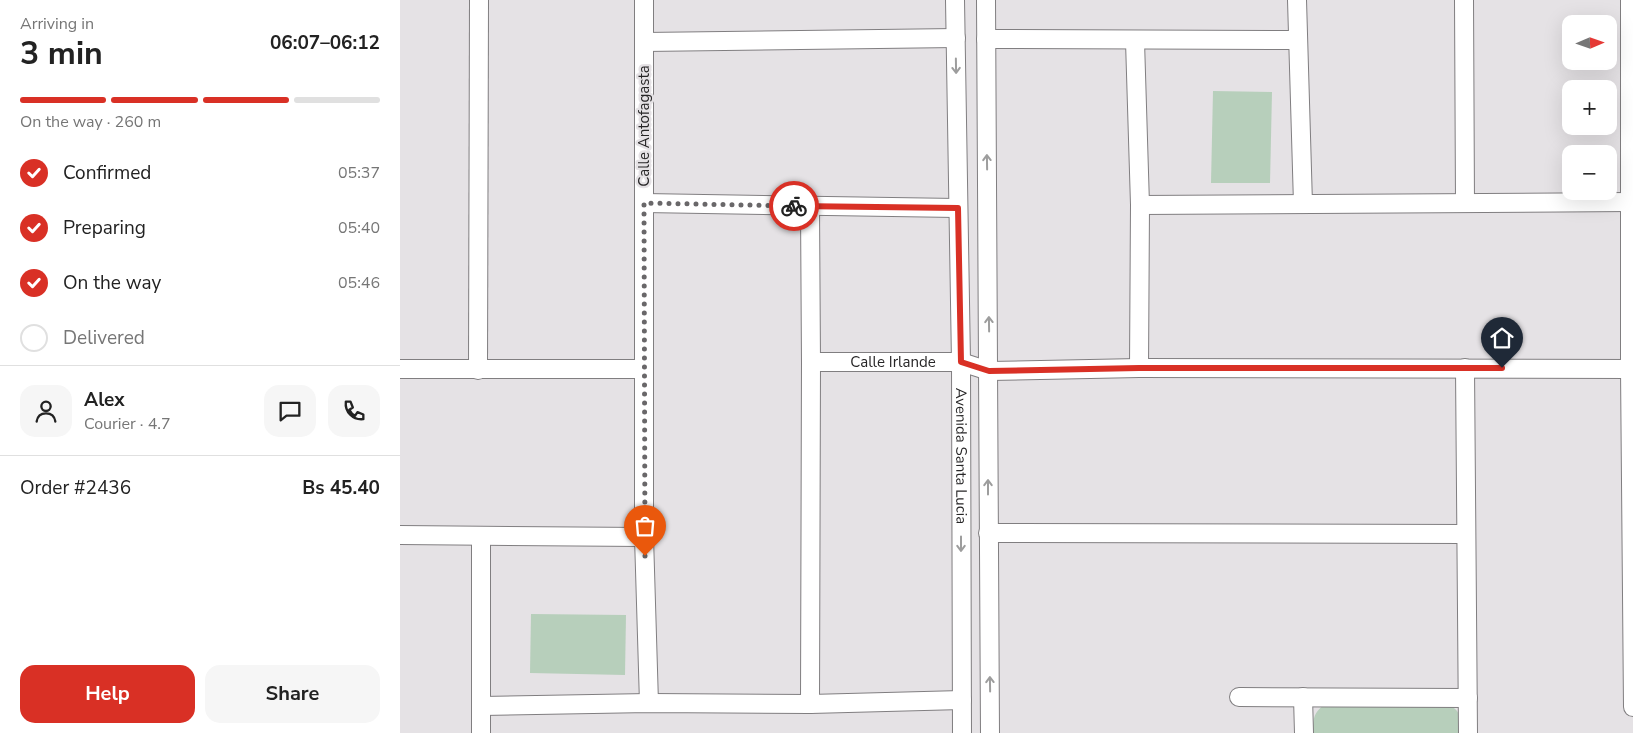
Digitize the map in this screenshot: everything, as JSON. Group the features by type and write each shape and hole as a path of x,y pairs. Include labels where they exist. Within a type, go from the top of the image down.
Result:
{"street":[{"path":"478,370 479,0"},
{"name":"Calle Antofagasta","path":"644,0 644,538 649,703"},
{"name":"Avenida Santa Lucia","path":"955,0 961,362 962,733"},
{"name":"Avenida Santa Lucia","path":"986,0 990,733"},
{"path":"1297,0 1303,204"},
{"path":"1464,0 1465,203"},
{"path":"1630,0 1633,707"},
{"path":"644,42 956,38"},
{"path":"986,39 1135,41 1298,40"},
{"path":"1135,41 1140,205 1139,368"},
{"path":"1140,205 1630,202"},
{"path":"644,203 958,208"},
{"path":"810,206 812,362 810,704"},
{"name":"Calle Irlande","path":"812,362 961,362 989,371 1139,368 1631,369"},
{"path":"1465,368 1468,733"},
{"path":"400,369 644,369"},
{"path":"988,533 1466,534"},
{"path":"400,534 644,538"},
{"path":"481,536 481,733"},
{"path":"1239,697 1468,698"},
{"path":"1303,697 1304,733"},
{"path":"482,706 649,703 810,704 962,700"}],"green space":[{"path":"1213,91 1272,92 1270,183 1211,183"},
{"path":"531,614 626,615 625,675 530,673"},
{"path":"1324,705 1451,706 1459,714 1460,733 1313,733 1314,717"}],"way so far":[{"path":"645,556 644,203 794,206"}],"route":[{"path":"794,206 958,208 961,362 989,371 1139,368 1502,368"}]}
